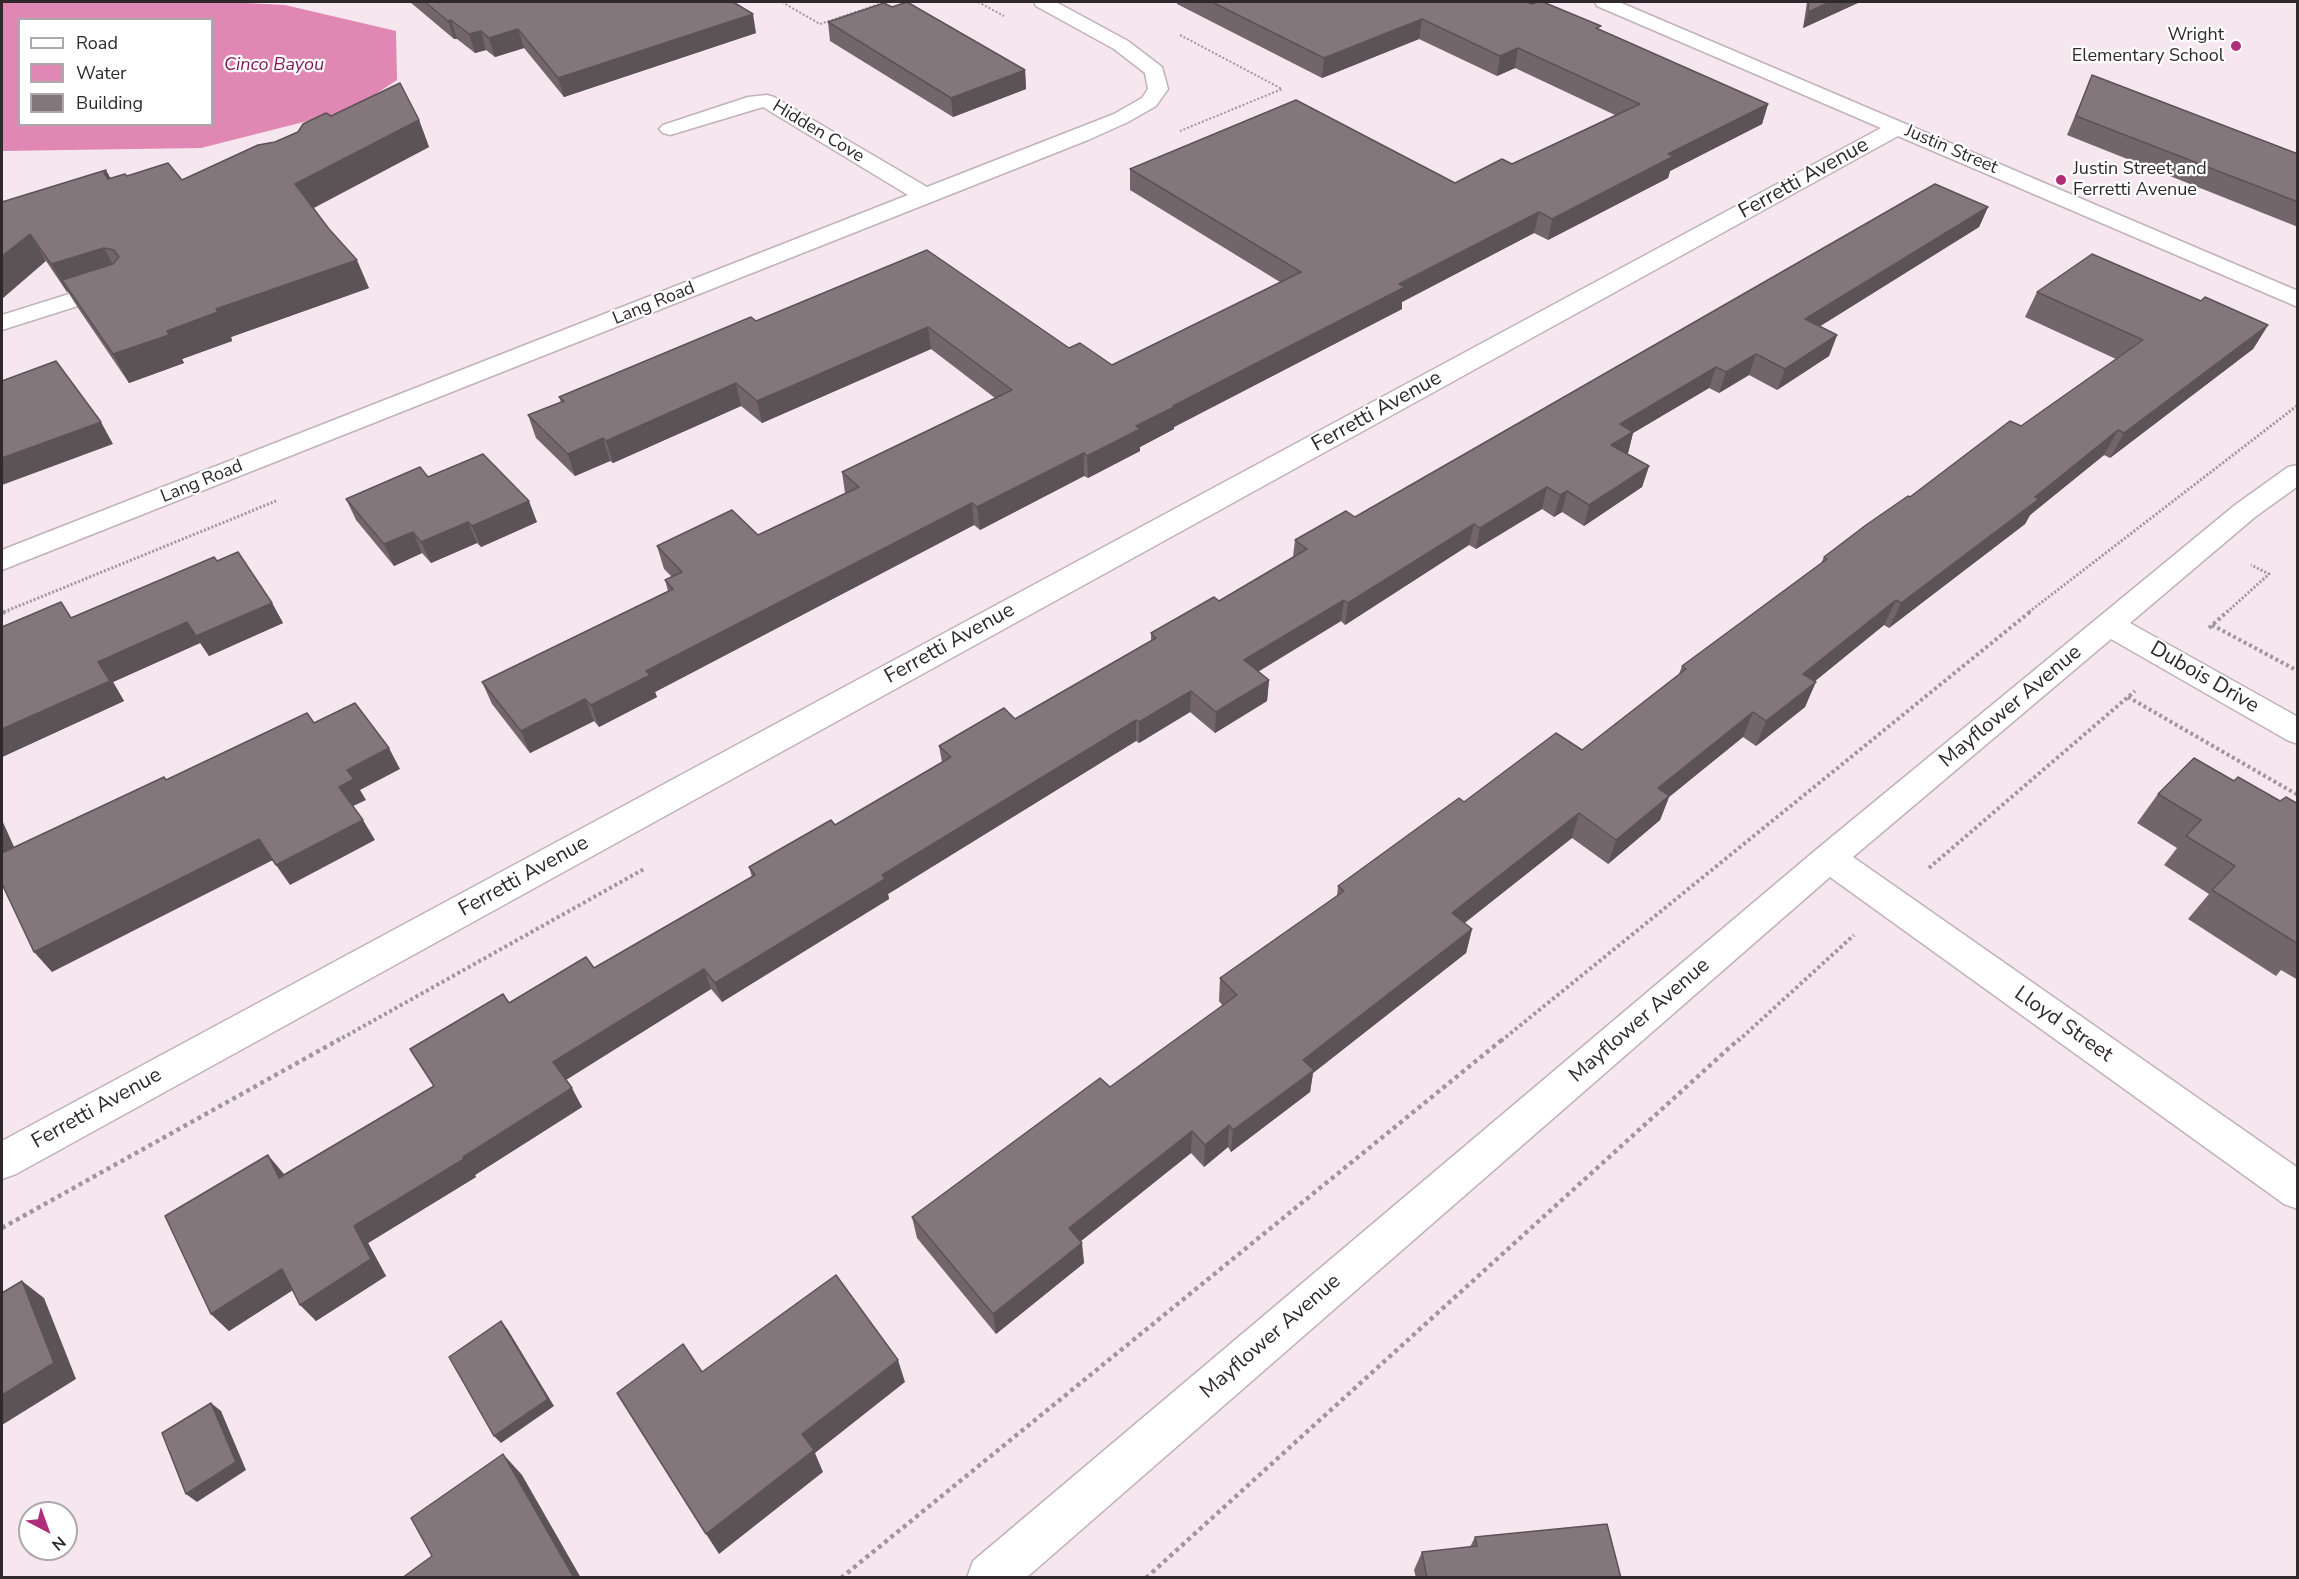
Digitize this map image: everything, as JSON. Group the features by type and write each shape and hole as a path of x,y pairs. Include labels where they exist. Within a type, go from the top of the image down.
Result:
{"street":[{"name":"Lang Road","path":"2,561 1121,118 1149,102 1158,89 1155,71 1144,60 1043,2"},
{"name":"Justin Street","path":"1604,2 2298,300"},
{"name":"Hidden Cove","path":"670,129 755,101 767,101 926,196"},
{"name":"Ferretti Avenue","path":"2,1161 1899,127"},
{"path":"2,323 120,285"},
{"name":"Mayflower Avenue","path":"990,1578 1829,858 2245,511 2298,473"},
{"name":"Dubois Drive","path":"2109,624 2298,732"},
{"name":"Lloyd Street","path":"1829,858 2298,1191"}],"path":[{"path":"782,2 820,24 885,2"},
{"path":"978,2 1008,18"},
{"path":"842,1578 2004,632 2298,405"},
{"path":"1146,1578 1890,901 2269,574 2208,542"},
{"path":"2212,625 2298,671"},
{"path":"2128,697 2298,795"}],"water":[{"name":"Cinco Bayou","path":"2,2 227,2 285,5 396,31 397,80 351,110 201,148 2,151"}],"building":[{"path":"425,2 733,2 753,14 558,78 518,29 489,38 481,31 469,34 451,20 448,21"},
{"path":"907,2 1025,70 951,98 828,22 884,3 892,7"},
{"path":"1212,2 1526,2 1532,4 1543,2 1601,26 1596,28 1768,104 1668,154 1674,156 1552,219 1539,212 1399,284 1405,287 1173,406 1136,426 1140,429 1087,456 1084,453 977,507 972,503 646,671 650,675 591,705 585,699 521,731 482,682 673,589 665,580 682,572 657,546 732,510 758,535 859,487 842,472 1012,390 928,327 757,401 736,383 606,441 603,438 568,454 528,415 564,401 559,397 751,317 756,321 927,250 1069,348 1080,343 1112,365 1301,272 1130,169 1296,100 1455,183 1502,159 1512,164 1640,104 1518,48 1500,56 1422,19 1324,58"},
{"path":"1809,2 1830,2 1808,12"},
{"path":"2092,75 2298,154 2298,202 2076,116"},
{"path":"400,83 419,120 295,184 329,229 357,260 216,309 218,312 167,331 169,335 113,354 62,280 113,264 119,257 114,250 104,248 51,264 30,234 2,256 2,202 106,170 104,173 108,179 125,174 127,176 168,163 182,180 258,145 275,142 298,132 303,124 326,113 331,116"},
{"path":"1935,184 1988,207 1805,319 1837,335 1785,369 1756,354 1726,372 1716,367 1620,424 1633,432 1611,445 1649,466 1589,505 1567,491 1560,495 1547,487 1480,528 1474,524 1348,603 1344,600 1244,660 1269,680 1216,712 1191,691 1139,722 1136,720 882,875 885,879 715,983 704,969 553,1062 572,1088 463,1157 464,1159 354,1226 371,1259 300,1305 282,1269 211,1314 165,1216 268,1155 279,1178 434,1086 410,1049 503,994 509,1003 586,957 594,968 755,875 749,867 831,820 835,825 951,757 939,746 1004,708 1015,719 1156,638 1151,633 1214,597 1219,601 1307,549 1295,540 1346,511 1355,517"},
{"path":"2092,254 2201,301 2205,297 2268,325 2124,433 2118,430 2035,497 2039,499 1901,603 1896,600 1803,674 1816,682 1766,721 1753,712 1658,788 1669,796 1616,840 1579,813 1452,913 1472,929 1303,1060 1314,1070 1233,1130 1229,1125 1205,1145 1192,1131 1069,1228 1082,1243 993,1314 912,1217 1100,1078 1110,1087 1237,995 1220,978 1344,891 1338,886 1459,798 1464,802 1556,733 1582,750 1686,669 1682,666 1827,559 1824,557 1866,525 1908,496 1910,497 2010,421 2021,426 2143,340 2037,292"},
{"path":"56,361 101,422 2,458 2,381"},
{"path":"483,454 529,501 472,526 468,522 421,542 413,532 384,544 346,499 420,467 428,477"},
{"path":"238,552 272,603 196,636 187,622 98,662 110,681 2,729 2,627 61,602 71,618 214,557 217,561"},
{"path":"355,703 389,748 347,770 354,779 339,787 363,820 276,865 259,839 34,952 2,884 2,853 164,777 166,780 307,713 314,723"},
{"path":"2194,758 2234,781 2238,777 2280,801 2286,797 2298,804 2298,944 2212,890 2235,866 2186,836 2201,820 2158,794"},
{"path":"836,1275 898,1360 802,1434 814,1450 706,1534 617,1393 683,1344 702,1372"},
{"path":"22,1281 54,1363 2,1395 2,1293"},
{"path":"501,1321 548,1399 494,1436 449,1357"},
{"path":"211,1403 236,1462 186,1494 162,1433"},
{"path":"503,1454 574,1578 402,1578 432,1556 411,1518"},
{"path":"1607,1524 1621,1578 1427,1578 1422,1552 1477,1546 1475,1537"}],"place":[{"name":"Wright Elementary School","path":"2236,46"},
{"name":"Justin Street and Ferretti Avenue","path":"2061,180"}]}
